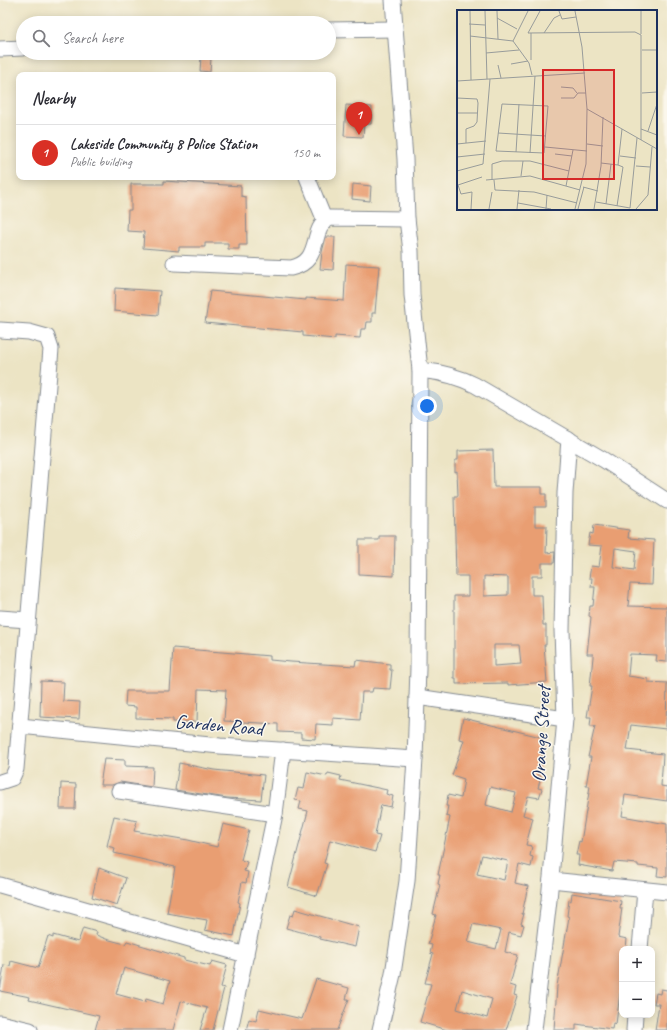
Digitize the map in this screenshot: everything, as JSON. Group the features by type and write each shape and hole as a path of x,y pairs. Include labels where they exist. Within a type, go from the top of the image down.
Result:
{"street":[{"path":"380,1030 393,974 407,880 415,759 417,697 420,370 412,295 411,251 407,219 405,159 393,0"},
{"path":"336,30 394,29"},
{"path":"0,49 16,48"},
{"path":"308,180 325,221"},
{"path":"174,264 298,267 303,265 310,257 321,226 325,221 337,218 407,219"},
{"path":"0,330 29,332 47,337 51,349 16,769 12,778 0,782"},
{"path":"420,370 441,372 463,378 569,440 667,501"},
{"name":"Orange Street","path":"534,1030 551,880 565,719 562,615 565,493 569,440"},
{"path":"0,618 28,620"},
{"path":"417,697 565,719"},
{"name":"Garden Road","path":"20,726 136,739 415,759"},
{"path":"230,1030 275,814 283,750"},
{"path":"119,791 275,814"},
{"path":"551,880 667,892"},
{"path":"0,885 138,926 246,955"},
{"path":"640,946 645,890"},
{"path":"634,1030 635,1018"},
{"path":"0,1023 30,1030"}],"building":[{"path":"201,60 211,60 210,72 200,71"},
{"path":"346,105 372,107 371,124 364,124 363,137 344,136"},
{"path":"164,181 241,186 241,196 246,197 247,245 239,245 239,249 228,249 228,243 205,243 205,247 179,247 179,251 143,248 144,232 127,231 128,210 131,210 131,184 164,184"},
{"path":"353,184 371,186 370,201 352,199"},
{"path":"326,237 335,237 333,270 320,269"},
{"path":"346,264 379,266 375,313 372,313 372,322 367,322 366,329 361,329 360,338 335,336 335,339 303,336 303,332 205,323 210,291 306,300 306,298 344,301"},
{"path":"115,288 160,291 158,315 114,311"},
{"path":"493,450 494,487 542,487 542,494 546,494 546,507 535,507 535,526 547,526 546,553 555,552 554,563 542,563 542,576 532,576 532,595 542,595 543,625 546,625 546,645 544,645 547,682 508,685 508,683 456,684 456,678 454,678 454,596 468,596 468,576 456,576 454,496 458,496 455,460 458,460 458,451","holes":["484,576 508,577 508,595 484,596","494,645 519,645 521,664 494,666"]},
{"path":"594,525 629,530 628,538 654,540 652,585 630,584 628,606 667,607 667,662 656,661 657,655 630,654 628,676 648,679 648,682 667,683 666,729 631,725 627,750 663,754 661,786 667,787 667,801 625,795 622,816 667,824 667,877 657,876 658,868 638,866 638,864 614,862 612,871 578,865 579,855 576,855 579,841 581,842 590,786 586,786 591,757 588,757 595,726 590,726 591,717 587,717 592,686 590,686 593,657 593,654 587,654 591,617 589,616 590,606 593,606 595,587 591,587 592,578 589,578 591,566 599,567 602,546 588,545 590,533 593,534","holes":["615,548 636,551 634,570 613,567"]},
{"path":"379,536 395,536 394,576 359,574 359,540 379,540"},
{"path":"173,648 270,656 270,660 291,662 355,666 356,660 390,664 390,670 392,670 390,689 373,688 372,692 362,692 360,720 333,718 333,725 316,724 315,739 301,738 301,733 278,732 278,724 224,721 226,690 198,689 197,722 173,722 173,719 136,718 136,707 125,706 126,691 170,691"},
{"path":"41,681 64,682 63,701 80,702 79,719 40,717"},
{"path":"463,718 545,738 538,776 541,777 538,788 542,789 539,798 528,796 523,815 533,818 526,845 532,846 530,856 533,857 531,867 519,864 515,883 528,886 522,914 524,914 521,924 524,925 521,935 509,932 505,952 518,955 510,985 516,987 514,995 517,996 506,1030 447,1030 420,1022 431,984 425,983 433,954 430,953 432,945 428,944 436,915 433,914 440,885 438,884 440,875 438,875 450,817 446,816 448,806 446,806 448,795 461,798 464,779 452,775 464,740 459,739","holes":["490,787 516,793 511,812 486,805","482,855 508,861 504,880 477,874","473,924 501,930 496,949 468,942","462,990 492,999 487,1018 457,1009"]},
{"path":"104,759 125,760 125,766 153,767 152,787 120,782 112,785 100,785"},
{"path":"179,763 214,770 264,775 261,800 227,798 175,790"},
{"path":"307,772 327,776 328,773 341,776 340,780 387,790 386,794 393,796 391,807 381,805 375,835 380,836 375,852 330,840 324,863 327,864 317,896 288,887 308,811 299,809 301,801 295,800 298,788 304,789"},
{"path":"61,783 76,784 75,809 60,809"},
{"path":"114,816 137,821 134,831 188,840 217,847 223,824 249,830 241,860 247,862 244,871 248,872 246,883 242,882 234,936 205,930 207,920 167,913 175,867 114,853 115,848 107,846"},
{"path":"99,868 126,878 117,905 92,897"},
{"path":"572,893 621,901 620,908 622,908 618,937 627,939 626,946 619,946 619,1001 616,1024 613,1023 612,1029 576,1024 576,1030 554,1030 557,986 569,917 567,916 569,900 571,901"},
{"path":"295,909 359,927 355,947 320,939 320,937 286,928 290,915 293,916"},
{"path":"83,928 97,932 96,935 106,939 125,944 127,941 184,958 184,960 210,966 212,961 227,965 221,987 224,988 213,1030 200,1030 207,1008 181,1001 173,1030 95,1030 99,1016 29,1000 30,997 0,991 4,965 10,966 11,961 38,968 48,936 53,938 53,935 78,942","holes":["124,968 170,981 163,1004 146,999 145,1002 116,994"]},
{"path":"316,979 349,988 346,999 349,999 337,1030 246,1030 249,1019 256,1021 259,1009 302,1019"},
{"path":"661,989 667,990 667,1030 655,1030 659,1004 655,1004 655,998 656,993 660,994"}],"place":[{"name":"Lakeside Community 8 Police Station","path":"359,135"}]}
